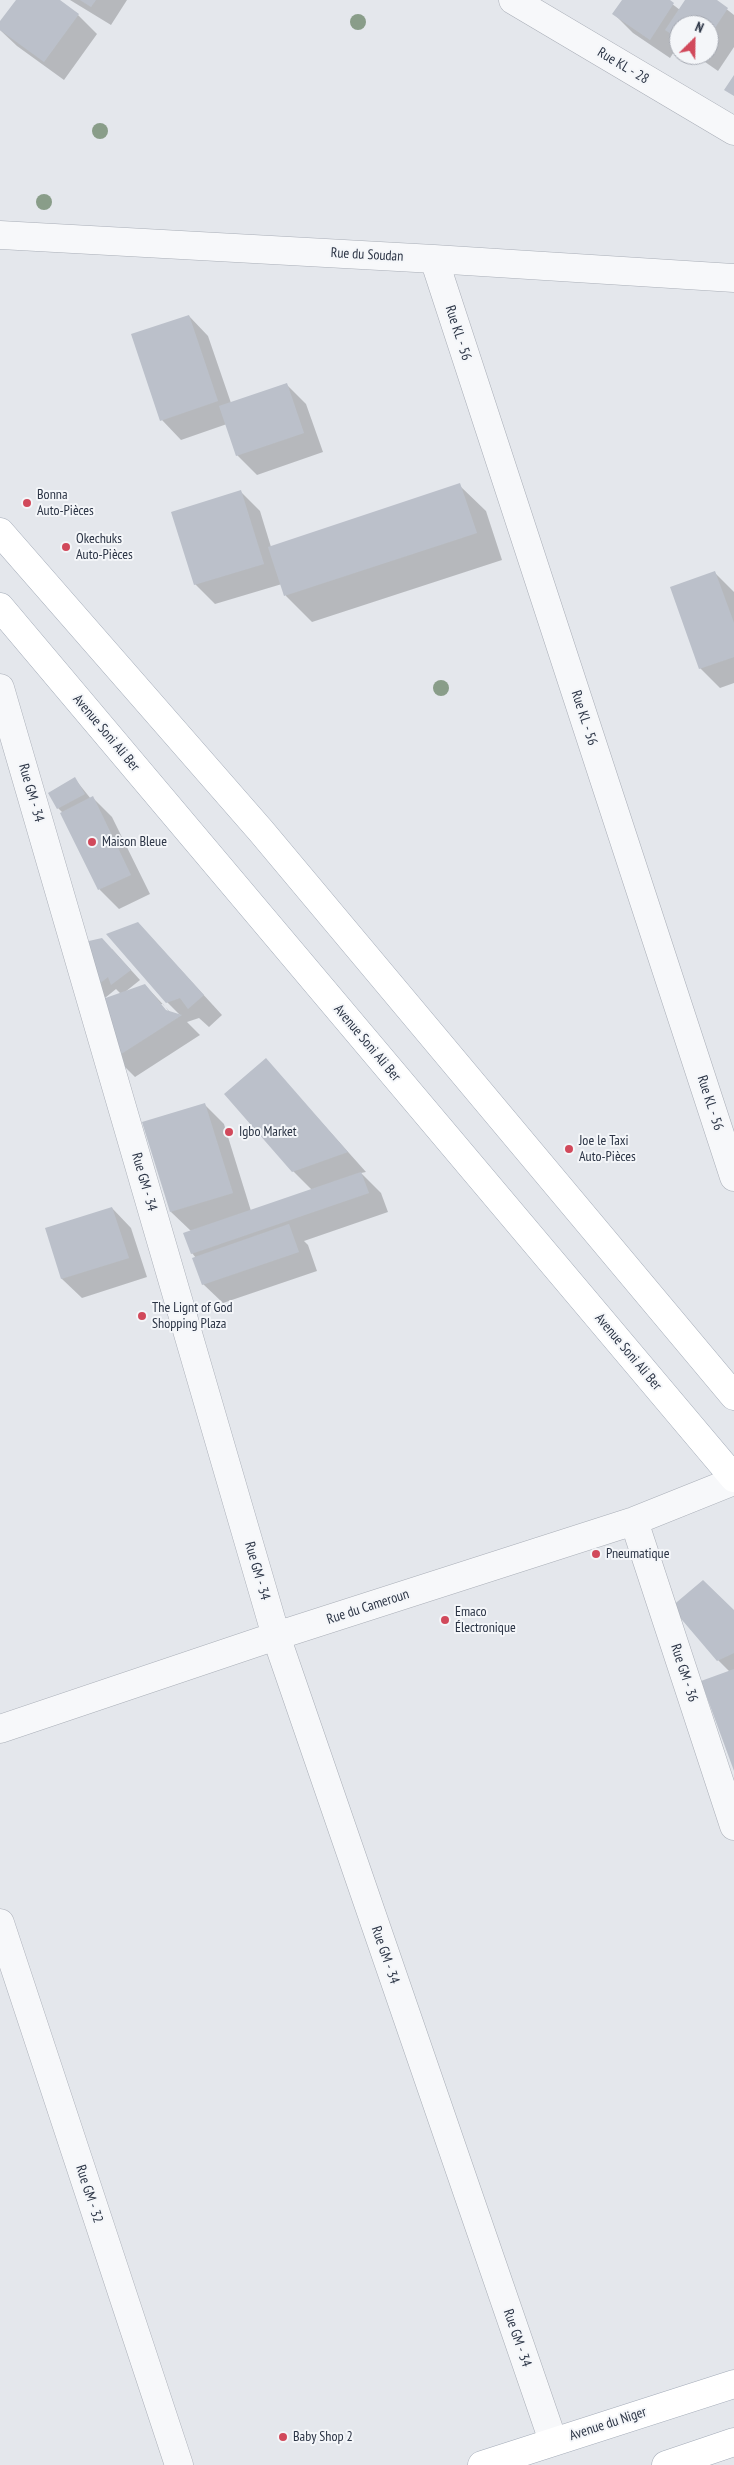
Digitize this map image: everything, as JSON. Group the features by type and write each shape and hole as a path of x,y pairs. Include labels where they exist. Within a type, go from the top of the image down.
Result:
{"main road":[{"path":"0,532 261,832 734,1396"},
{"name":"Avenue Soni Ali Ber","path":"0,607 734,1480"},
{"name":"Avenue du Niger","path":"482,2465 734,2384"},
{"path":"666,2465 734,2442"}],"street":[{"name":"Rue KL - 28","path":"513,0 734,131"},
{"name":"Rue du Soudan","path":"0,236 434,258 734,278"},
{"name":"Rue KL - 56","path":"434,258 734,1177"},
{"name":"Rue GM - 34","path":"0,688 276,1636 553,2441"},
{"name":"Rue du Cameroun","path":"0,1729 276,1636 634,1521 734,1480"},
{"name":"Rue GM - 36","path":"634,1521 734,1826"},
{"name":"Rue GM - 32","path":"0,1923 179,2465"}],"building":[{"path":"16,0 60,0 79,14 44,62 0,30 0,21"},
{"path":"80,0 96,0 91,7"},
{"path":"622,0 670,0 674,3 650,40 612,14"},
{"path":"685,0 717,0 728,8 719,22 719,15 675,15"},
{"path":"669,24 669,33 665,30"},
{"path":"734,75 734,96 724,90"},
{"path":"189,315 218,401 160,421 131,334"},
{"path":"287,383 304,433 236,456 219,406"},
{"path":"460,483 477,533 284,596 268,547"},
{"path":"241,490 264,564 194,585 171,512"},
{"path":"715,571 734,623 734,657 699,669 670,587"},
{"path":"75,777 85,794 57,809 48,793"},
{"path":"93,796 131,875 98,890 60,813"},
{"path":"138,922 204,995 188,1009 180,998 166,1003 106,934"},
{"path":"102,938 131,970 111,985 108,977 94,988 80,943"},
{"path":"145,984 166,1010 182,1015 115,1058 97,1001"},
{"path":"266,1058 348,1152 292,1172 224,1094"},
{"path":"205,1103 233,1193 170,1212 142,1122"},
{"path":"361,1172 369,1193 191,1254 183,1233"},
{"path":"112,1207 129,1258 61,1279 45,1228"},
{"path":"289,1224 299,1252 202,1285 192,1258"},
{"path":"703,1580 734,1610 734,1653 717,1661 671,1607"},
{"path":"734,1669 734,1771 701,1681"}],"place":[{"name":"Bonna Auto-Pièces","path":"27,503"},
{"name":"Okechuks Auto-Pièces","path":"66,547"},
{"name":"Maison Bleue","path":"92,842"},
{"name":"Igbo Market","path":"229,1132"},
{"name":"Joe le Taxi Auto-Pièces","path":"569,1149"},
{"name":"The Lignt of God Shopping Plaza","path":"142,1316"},
{"name":"Pneumatique","path":"596,1554"},
{"name":"Emaco Électronique","path":"445,1620"},
{"name":"Baby Shop 2","path":"283,2437"}]}
